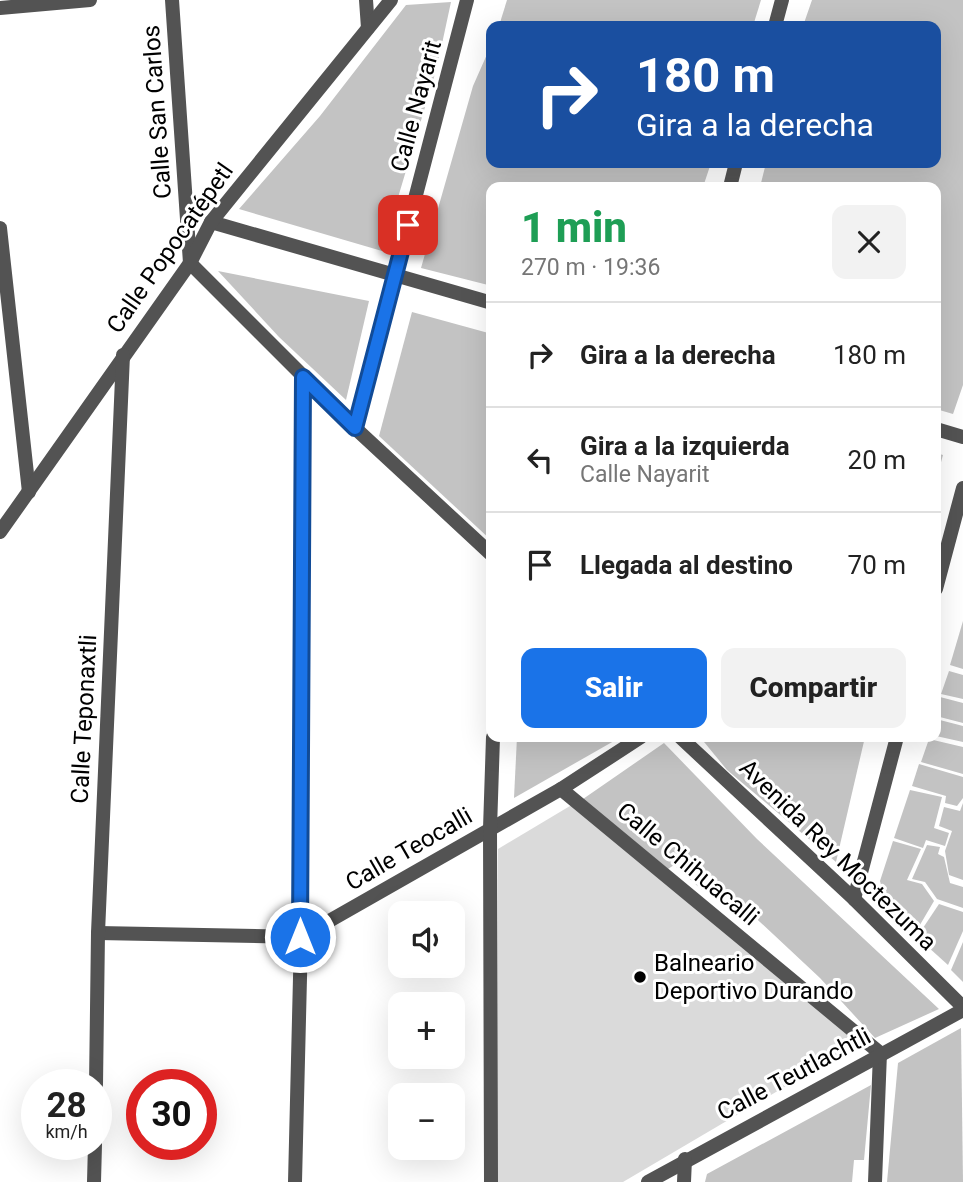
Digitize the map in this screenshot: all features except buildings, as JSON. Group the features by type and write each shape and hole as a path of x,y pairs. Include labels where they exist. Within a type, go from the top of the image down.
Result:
{"street":[{"path":"0,8 90,0"},
{"name":"Calle San Carlos","path":"172,0 190,262"},
{"path":"366,0 368,28"},
{"name":"Calle Popocatépetl","path":"0,533 190,262 211,222 391,0"},
{"name":"Calle Nayarit","path":"355,428 467,0"},
{"path":"776,21 782,0"},
{"path":"211,222 486,301"},
{"path":"0,228 29,492"},
{"path":"190,262 355,428 486,549"},
{"name":"Calle Teponaxtli","path":"96,1069 98,933 123,355"},
{"path":"295,1182 300,937 303,377"},
{"path":"941,430 963,437"},
{"path":"941,570 963,488"},
{"path":"491,1182 490,830 493,742"},
{"name":"Calle Teocalli","path":"300,937 561,789 633,742"},
{"name":"Avenida Rey Moctezuma","path":"685,742 854,899 963,1008"},
{"path":"854,899 896,742"},
{"name":"Calle Chihuacalli","path":"561,789 880,1053"},
{"path":"98,933 300,937"},
{"name":"Calle Teutlachtli","path":"648,1182 685,1159 963,1008"},
{"path":"875,1182 880,1053"},
{"path":"684,1182 685,1159"},
{"path":"94,1182 95,1160"}],"shaded area":[{"name":"Balneario Deportivo Durando","path":"575,803 859,1043 623,1182 497,1182 498,849"}],"place":[{"name":"Balneario Deportivo Durando","path":"640,977"}],"route":[{"path":"300,937 303,377 355,428 408,225"}]}
